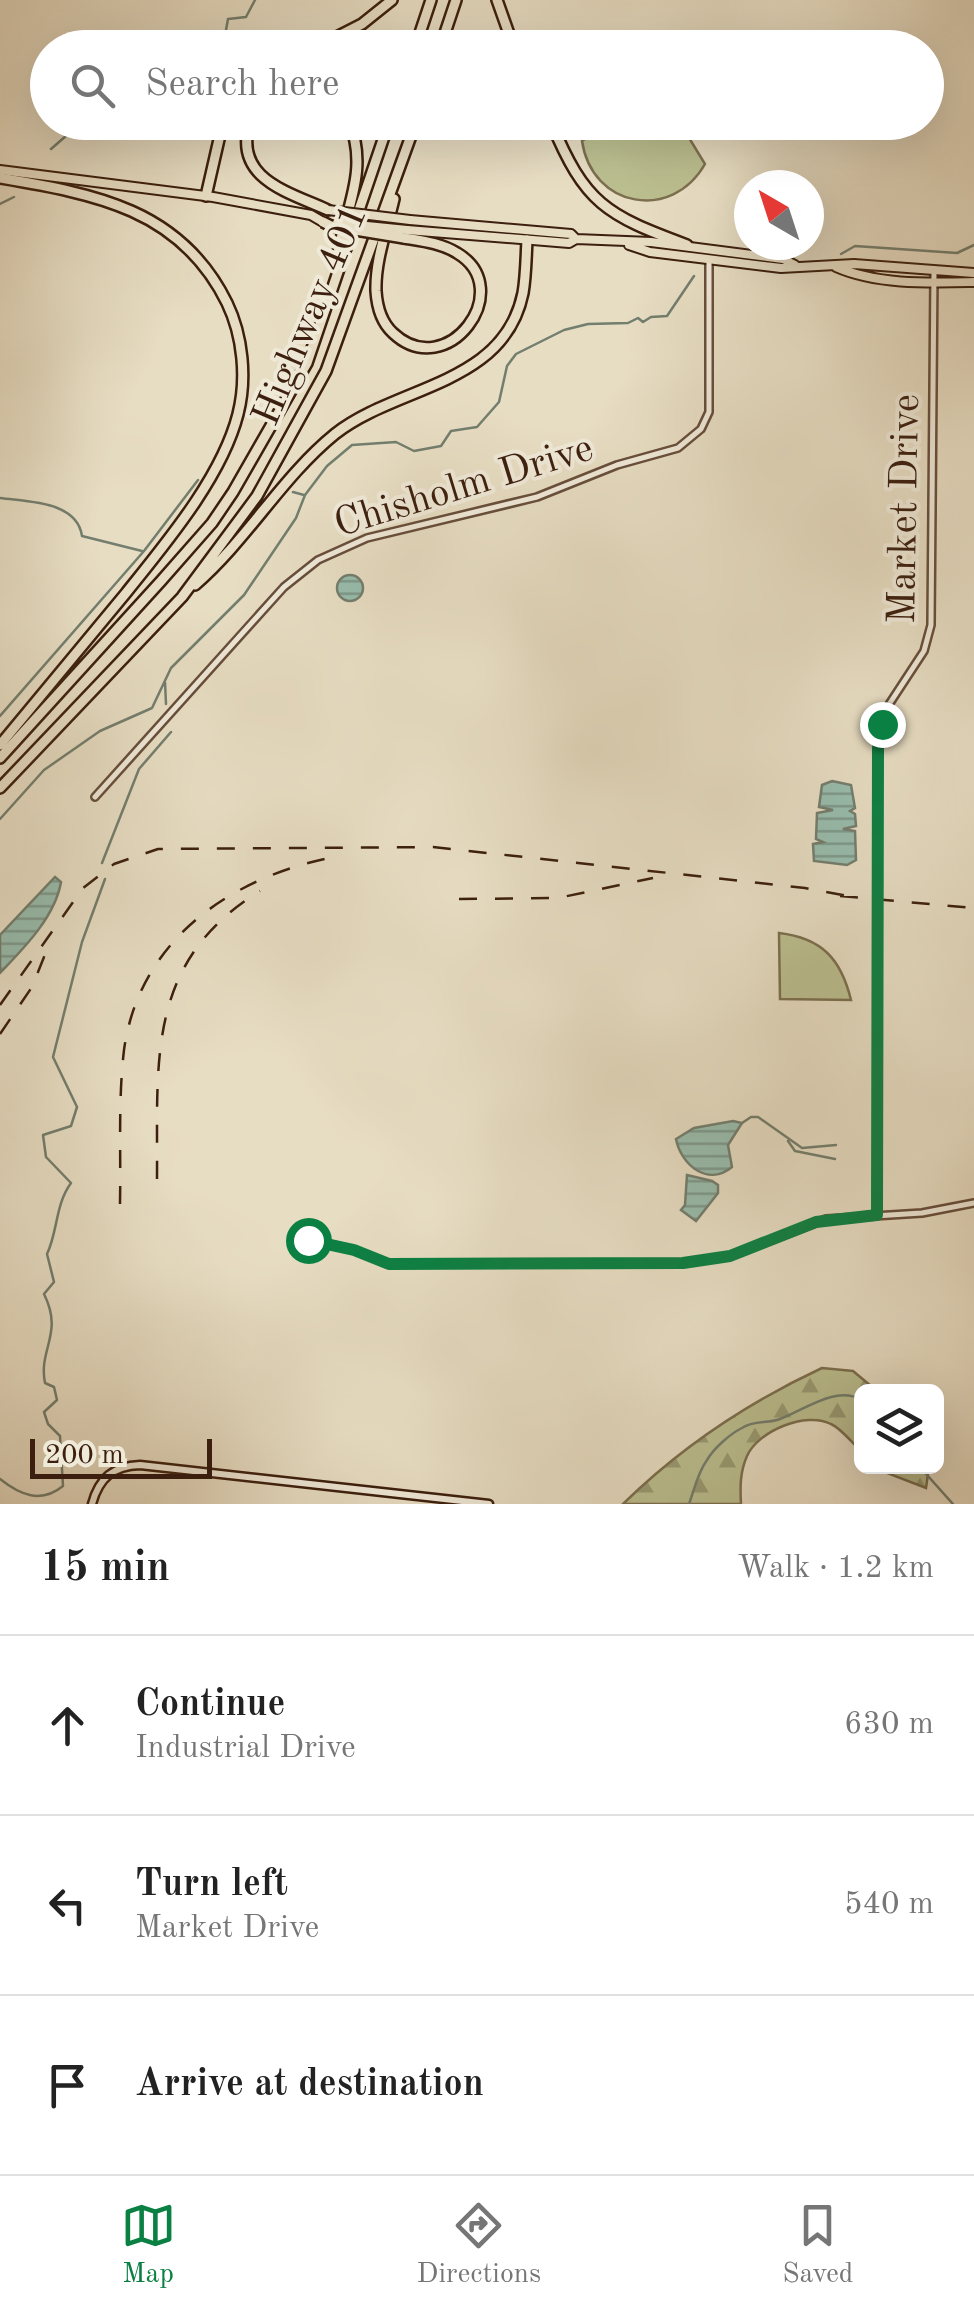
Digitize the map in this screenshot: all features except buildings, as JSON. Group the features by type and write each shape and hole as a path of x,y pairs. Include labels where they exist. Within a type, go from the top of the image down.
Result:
{"highway":[{"path":"350,30 392,0"},
{"path":"421,30 431,0"},
{"path":"446,30 456,0"},
{"path":"497,0 508,30"},
{"path":"206,196 218,140"},
{"path":"246,140 248,152 277,190 328,210"},
{"path":"335,280 338,246 356,189 354,140"},
{"name":"Highway 401","path":"0,758 212,523 306,363 384,140"},
{"name":"Highway 401","path":"0,788 182,597 257,496 309,404 340,336 410,140"},
{"path":"560,140 573,170 600,204 634,226 687,245"},
{"path":"322,222 331,226 405,234 458,253 477,274 481,286 478,309 450,342 437,348 423,348 399,338 379,313 376,278 403,162"},
{"path":"0,178 101,198 159,224 187,245 216,280 234,316 242,380 238,413 228,441 178,526 0,745"},
{"path":"182,597 225,560 332,436 368,413 457,376 498,343 510,326 522,295 528,240"}],"main road":[{"path":"0,170 206,196 311,215 322,222"},
{"path":"311,215 328,210 571,234 576,239"},
{"path":"405,234 687,245 709,254"},
{"path":"620,243 650,252 974,273"},
{"path":"836,267 854,275 974,282"}],"street":[{"name":"Chisholm Drive","path":"95,797 284,587 318,560 364,539 537,497 616,465 670,451 688,442 702,429 709,412 709,254"},
{"name":"Market Drive","path":"877,1215 878,748 888,706 924,651 931,626 934,272"},
{"path":"308,1240 354,1250 389,1264 683,1263 730,1256 816,1222 922,1213 974,1202"},
{"path":"92,1504 96,1490 109,1474 140,1464 490,1504"}],"green space":[{"path":"690,140 705,164 691,182 673,194 654,200 635,199 617,193 601,181 589,164 582,141"},
{"path":"779,933 807,940 827,953 842,973 851,1000 780,999"},
{"path":"822,1368 853,1371 869,1384 854,1384 854,1444 831,1424 821,1421 796,1422 772,1431 747,1456 741,1504 623,1504 716,1427"},
{"path":"890,1474 928,1474 926,1488"}],"shaded area":[{"path":"350,575 359,579 363,588 359,597 350,601 341,597 337,588 341,579"},
{"path":"832,781 851,785 855,808 850,811 855,814 856,826 843,829 855,831 856,860 847,865 814,861 813,844 823,842 816,839 817,813 833,810 819,807 822,785"},
{"path":"55,877 61,882 58,895 45,920 0,973 0,935"},
{"path":"742,1123 728,1145 732,1167 723,1173 705,1174 683,1157 676,1139 694,1128"},
{"path":"687,1175 718,1185 718,1193 696,1221 681,1210 685,1205"}],"waterway":[{"path":"226,30 228,19 246,17 255,0"},
{"path":"51,149 61,140"},
{"path":"0,204 14,197"},
{"path":"841,254 855,246 957,253 974,245"},
{"path":"0,819 44,770 100,731 152,708 171,668 244,595 296,518 305,495 327,466 352,445 396,442 414,451 441,446 451,431 477,427 499,402 507,366 516,354 564,330 667,316 694,276"},
{"path":"0,716 144,551 198,480"},
{"path":"293,492 304,495"},
{"path":"0,498 50,505 71,516 82,536 142,551"},
{"path":"165,682 166,704"},
{"path":"102,863 139,769 171,732"},
{"path":"0,1479 15,1489 39,1496 63,1486 60,1436 48,1424 44,1412 57,1400 54,1387 45,1383 52,1320 44,1294 54,1282 47,1254 62,1200 71,1183 46,1157 43,1135 71,1126 77,1107 53,1057 82,942 105,879"},
{"path":"742,1123 758,1117 802,1148 836,1145"},
{"path":"788,1141 795,1151 835,1159"},
{"path":"689,1504 704,1465 718,1446 737,1431 780,1419 820,1400 841,1395 854,1397"},
{"path":"926,1474 953,1504"}],"railway":[{"path":"0,1005 83,888 114,864 158,849 433,847 805,888 853,897"},
{"path":"120,1204 124,1050 133,1011 149,976 170,946 226,898 260,880 334,857"},
{"path":"459,899 558,898 653,878"},
{"path":"157,1179 160,1055 177,982 196,949 223,919 260,891"},
{"path":"840,896 974,908"},
{"path":"0,1034 32,987 46,952"}],"route":[{"path":"308,1240 354,1250 389,1264 683,1263 730,1256 816,1222 877,1215 878,748 882,724"}]}
